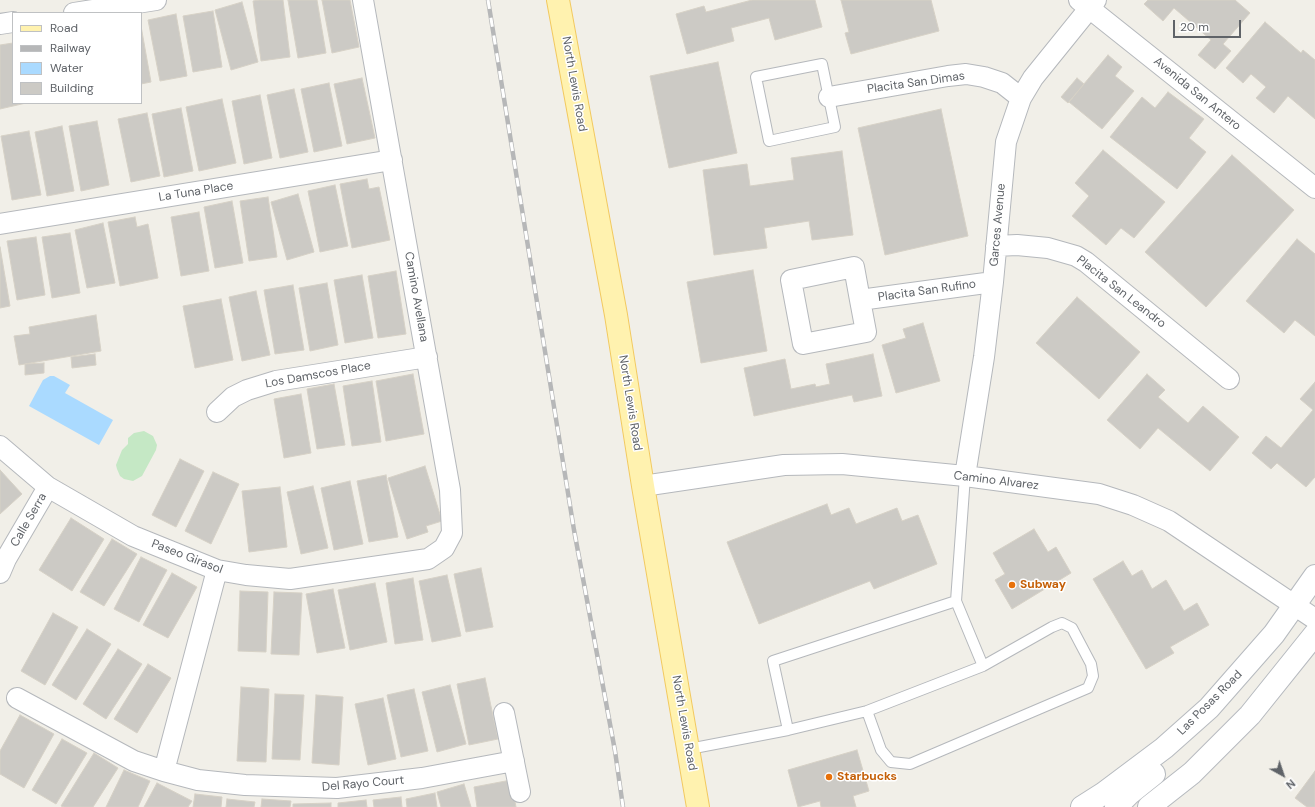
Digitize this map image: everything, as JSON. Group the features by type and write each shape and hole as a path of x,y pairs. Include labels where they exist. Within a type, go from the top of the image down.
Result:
{"main road":[{"name":"North Lewis Road","path":"558,0 616,315 643,486 698,807"},
{"name":"Las Posas Road","path":"1082,807 1104,793 1164,748 1209,708 1274,634 1315,576"},
{"path":"1149,807 1192,772 1250,715 1315,634"},
{"path":"1116,807 1129,794 1178,756 1198,732 1209,708"}],"street":[{"path":"80,12 156,0"},
{"name":"Camino Avellana","path":"363,0 450,490 452,533 444,548 428,559 402,562"},
{"name":"Garces Avenue","path":"965,476 984,357 993,282 1006,142 1021,98 1033,78 1088,3"},
{"name":"Avenida San Antero","path":"1088,3 1315,188"},
{"path":"0,24 12,22"},
{"name":"Placita San Dimas","path":"829,97 966,74 984,77 1002,83 1021,98"},
{"name":"La Tuna Place","path":"0,224 392,160"},
{"name":"Placita San Leandro","path":"996,246 1017,245 1048,248 1076,256 1086,262 1230,379"},
{"name":"Placita San Rufino","path":"854,267 860,300 866,332 803,344 791,280 854,267"},
{"name":"Placita San Rufino","path":"860,300 993,282"},
{"name":"Los Damscos Place","path":"217,412 233,397 247,390 276,380 427,357"},
{"name":"Paseo Girasol","path":"0,446 48,487 133,536 217,570 246,575 290,579 402,562"},
{"name":"Camino Alvarez","path":"643,486 784,465 842,464 965,476 1100,494 1133,505 1169,520 1315,619"},
{"name":"Calle Serra","path":"0,574 6,559 48,487"},
{"path":"164,771 217,570"},
{"name":"Del Rayo Court","path":"17,698 134,761 198,780 245,785 336,788 422,778 514,761"},
{"path":"504,713 520,792"}],"lane":[{"path":"822,64 829,97 835,127 769,140 756,77 822,64"},
{"path":"965,476 956,601 983,666"},
{"path":"788,730 773,661 956,601"},
{"path":"689,749 788,730 868,711 983,666 1062,623 1072,628 1091,664 1093,676 1088,688 910,764 892,762 881,750 868,711"}],"green space":[{"path":"144,431 153,436 157,445 156,450 142,476 133,481 124,479 120,476 116,465 122,450 128,444 128,438 134,433"}],"water":[{"path":"50,376 54,376 70,385 65,393 113,420 99,445 29,406 43,380"}],"building":[{"path":"283,0 290,57 261,61 253,1"},
{"path":"288,0 317,0 326,53 298,58"},
{"path":"322,0 350,0 359,47 332,53"},
{"path":"752,0 815,0 822,27 775,40 769,18 731,28 734,41 687,54 676,14 704,6 706,12"},
{"path":"841,0 931,0 939,31 851,54 845,33 849,32"},
{"path":"1148,0 1235,0 1250,13 1223,44 1231,51 1215,69 1198,55 1211,40 1174,8 1163,21 1144,4"},
{"path":"242,2 258,62 231,70 215,10"},
{"path":"213,11 222,67 193,72 183,16"},
{"path":"176,14 187,76 160,81 148,20"},
{"path":"1265,22 1301,53 1303,50 1315,60 1315,119 1288,96 1274,113 1256,98 1266,87 1251,74 1243,83 1226,68"},
{"path":"142,32 151,82 142,84"},
{"path":"12,43 12,104 22,104 0,109 0,45"},
{"path":"1108,55 1122,67 1115,76 1134,91 1102,129 1069,102"},
{"path":"718,62 737,153 669,168 650,76"},
{"path":"362,78 375,138 347,144 334,84"},
{"path":"1077,78 1084,84 1068,103 1061,97"},
{"path":"329,83 342,146 314,152 301,89"},
{"path":"294,89 308,152 280,158 267,95"},
{"path":"1168,92 1204,119 1189,138 1206,152 1177,189 1110,137 1142,97 1155,108"},
{"path":"260,95 272,158 244,164 232,101"},
{"path":"222,99 236,163 199,171 186,107"},
{"path":"181,108 193,171 164,177 152,114"},
{"path":"941,109 968,236 885,255 858,128"},
{"path":"147,113 160,176 131,182 118,119"},
{"path":"97,121 109,185 81,191 69,126"},
{"path":"62,126 74,191 47,196 35,132"},
{"path":"29,131 41,195 12,200 1,136"},
{"path":"1103,150 1165,202 1134,238 1121,228 1106,245 1072,216 1089,196 1075,183"},
{"path":"842,151 853,235 812,240 809,221 764,228 767,248 714,255 703,170 747,164 750,186 794,180 791,158"},
{"path":"1232,155 1294,210 1206,307 1145,252"},
{"path":"367,179 369,189 379,187 390,240 352,248 340,184"},
{"path":"335,185 348,246 320,252 308,191"},
{"path":"298,194 314,252 287,260 271,202"},
{"path":"268,197 277,257 249,261 240,201"},
{"path":"232,201 243,263 215,268 204,207"},
{"path":"199,212 209,271 181,276 171,217"},
{"path":"135,217 137,227 148,224 158,278 120,286 108,222"},
{"path":"103,223 115,283 87,288 75,230"},
{"path":"70,233 80,293 52,298 42,237"},
{"path":"36,237 45,295 17,300 7,241"},
{"path":"1297,239 1315,254 1315,336 1295,320 1284,333 1246,301"},
{"path":"0,247 10,306 0,308"},
{"path":"753,270 767,351 701,363 687,282"},
{"path":"396,271 406,334 378,338 368,276"},
{"path":"362,275 373,338 345,343 334,280"},
{"path":"327,283 338,345 310,351 299,288"},
{"path":"293,285 304,350 275,354 264,290"},
{"path":"256,291 270,355 242,361 229,297"},
{"path":"1077,297 1140,352 1099,399 1036,343"},
{"path":"221,299 233,360 195,368 183,306"},
{"path":"96,315 101,351 19,365 14,336 30,334 29,327"},
{"path":"923,323 940,381 896,393 882,345 906,338 903,329"},
{"path":"95,354 96,365 72,368 71,357"},
{"path":"873,354 882,396 854,402 852,395 754,416 744,368 785,359 791,389 815,384 816,387 830,384 826,364"},
{"path":"44,363 44,373 25,375 25,364"},
{"path":"413,374 424,434 386,441 376,381"},
{"path":"1147,374 1165,390 1158,397 1188,423 1203,406 1239,437 1210,471 1158,428 1140,449 1107,420"},
{"path":"372,381 381,442 352,446 343,386"},
{"path":"1315,382 1315,477 1306,487 1277,463 1271,469 1252,453 1266,436 1281,448 1313,410 1300,399"},
{"path":"334,384 345,445 317,449 307,389"},
{"path":"301,394 311,453 284,458 274,399"},
{"path":"180,459 204,471 176,527 152,515"},
{"path":"425,466 442,521 426,526 428,532 407,539 388,478"},
{"path":"0,470 22,494 0,514"},
{"path":"213,472 239,484 211,544 185,531"},
{"path":"386,475 398,537 369,542 357,481"},
{"path":"350,481 363,544 334,550 321,488"},
{"path":"313,486 328,548 301,554 287,492"},
{"path":"280,487 287,547 249,552 242,491"},
{"path":"827,504 831,515 849,508 856,524 897,508 902,521 918,515 937,564 874,589 870,581 759,624 727,542"},
{"path":"71,518 104,539 72,591 39,570"},
{"path":"1034,529 1048,552 1056,547 1071,573 1012,609 995,580 1005,574 993,553"},
{"path":"112,539 137,554 104,606 80,592"},
{"path":"141,557 167,570 139,622 114,609"},
{"path":"1123,561 1132,576 1142,570 1152,589 1166,580 1184,611 1197,603 1209,625 1170,647 1174,653 1146,669 1093,579"},
{"path":"481,568 493,627 466,632 454,574"},
{"path":"172,573 197,587 168,638 143,625"},
{"path":"447,575 461,636 432,642 419,581"},
{"path":"413,578 423,640 395,644 386,583"},
{"path":"375,583 387,642 350,650 338,590"},
{"path":"333,589 345,648 317,653 306,594"},
{"path":"240,591 268,592 266,652 238,651"},
{"path":"274,592 302,593 299,655 271,654"},
{"path":"53,613 78,627 45,685 21,671"},
{"path":"87,629 111,644 76,700 52,685"},
{"path":"118,649 142,664 106,719 83,704"},
{"path":"148,664 171,678 137,733 114,719"},
{"path":"485,678 498,739 469,745 457,684"},
{"path":"450,685 466,744 437,752 422,692"},
{"path":"241,687 269,689 266,762 237,761"},
{"path":"414,689 428,751 401,757 387,695"},
{"path":"275,694 304,695 300,760 272,759"},
{"path":"316,695 343,697 339,765 312,763"},
{"path":"383,698 396,759 368,765 355,704"},
{"path":"20,715 54,734 24,788 0,774 0,751"},
{"path":"62,739 87,753 56,804 32,790"},
{"path":"857,750 869,791 853,796 856,807 821,807 820,801 798,807 788,770"},
{"path":"94,753 118,768 93,807 61,806"},
{"path":"124,770 150,781 138,807 106,807"},
{"path":"1315,771 1315,807 1307,807 1295,798"},
{"path":"511,780 516,807 477,807 474,787"},
{"path":"157,783 192,801 188,807 144,807"},
{"path":"464,784 471,807 441,807 437,792"},
{"path":"435,793 437,807 407,807 406,799"},
{"path":"195,794 222,797 221,807 193,807"},
{"path":"401,797 402,807 374,807 373,800"},
{"path":"227,799 255,802 254,807 226,807"},
{"path":"262,799 291,801 290,807 261,807"},
{"path":"366,800 367,807 338,807 338,803"},
{"path":"331,803 331,807 293,807 293,804"}],"railway":[{"path":"488,0 574,530 615,751 623,807"}],"place":[{"name":"Subway","path":"1012,585"},
{"name":"Starbucks","path":"829,777"}]}
